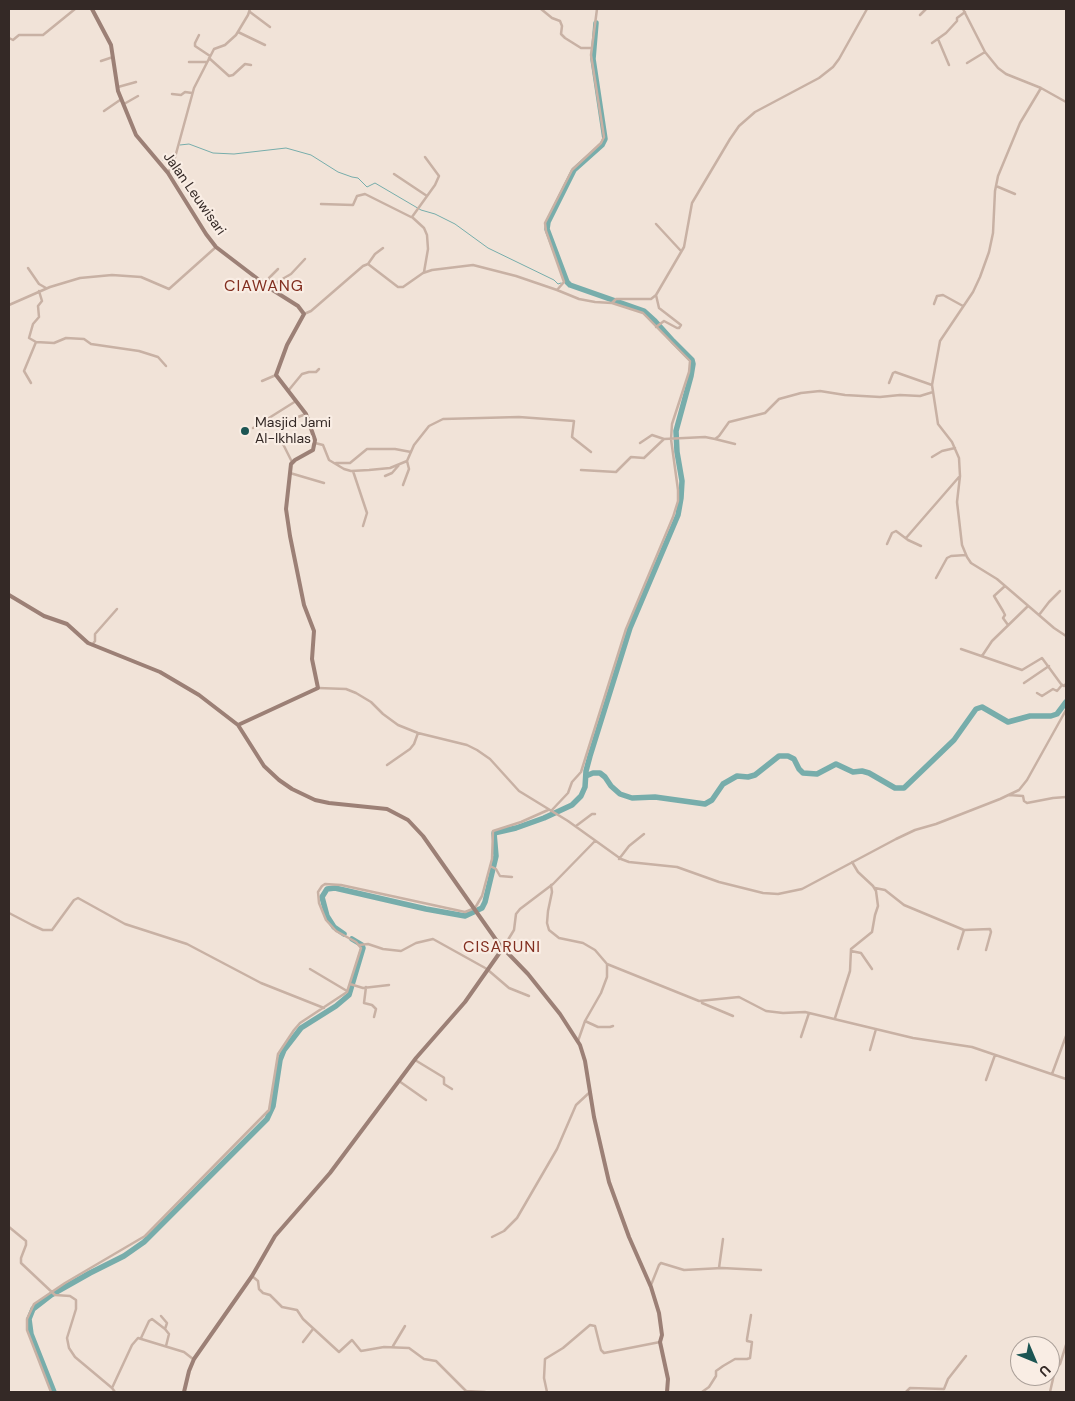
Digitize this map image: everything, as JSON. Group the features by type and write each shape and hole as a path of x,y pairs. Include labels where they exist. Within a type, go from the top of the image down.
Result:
{"main road":[{"name":"Jalan Leuwisari","path":"92,9 110,43 120,100 136,135 168,173 216,247 271,289 298,306 304,314"},
{"path":"238,725 318,688 312,659 314,631 304,605 287,513 292,462 312,451 315,443 314,435 306,414 276,375 287,345 304,314"},
{"path":"9,594 44,616 67,624 83,640 92,645 160,672 186,687 238,725 264,766 292,790 315,800 329,803 387,808 408,820 436,852 503,948 528,974 578,1041 585,1061 609,1182 629,1237 651,1287 659,1313 662,1335 660,1342 668,1379 667,1392"},
{"path":"184,1392 194,1359 252,1276 275,1236 330,1173 414,1060 465,1002 503,948"}],"street":[{"path":"9,38 13,40 19,34 44,35 75,9"},
{"path":"541,9 552,18 560,20 562,26 561,34 565,38 581,48 592,48"},
{"path":"557,290 564,282 545,224 572,170 601,143 604,137 592,48 597,9"},
{"path":"368,264 398,287 403,287 424,272 473,265 516,276 579,299 595,302 613,302 649,299 656,295 681,251 686,239 692,203 730,138 751,115 819,78 833,67 867,9"},
{"path":"920,15 926,9"},
{"path":"168,173 173,165 192,92 214,49 225,45 238,32 250,10 270,27"},
{"path":"932,43 946,34 964,10 985,52 994,64 1003,72 1041,88 1066,102"},
{"path":"238,32 265,44"},
{"path":"199,35 195,46 210,57 228,76 233,75 245,64 251,65"},
{"path":"938,39 949,65"},
{"path":"968,63 985,52"},
{"path":"101,60 113,57"},
{"path":"189,62 207,62"},
{"path":"117,87 136,82"},
{"path":"1041,88 1020,123 998,176 989,252 977,285 938,344 932,385 938,424 955,448 959,458 958,513 962,545 966,555 971,563 1005,586 1066,636"},
{"path":"172,94 181,95 185,92 192,92"},
{"path":"122,105 138,96"},
{"path":"104,111 120,100"},
{"path":"412,217 435,185 439,176 424,157"},
{"path":"394,174 427,196"},
{"path":"996,186 1015,194"},
{"path":"322,204 353,205 357,196 364,194 412,217 424,228 427,235 428,249 424,272"},
{"path":"656,224 681,251"},
{"path":"9,305 46,288 73,279 120,275 141,277 168,290 216,247"},
{"path":"304,314 311,311 363,266 368,264 375,254 384,248"},
{"path":"271,289 275,284 291,274 305,260"},
{"path":"28,268 39,284 46,288"},
{"path":"275,284 269,278 278,269"},
{"path":"39,291 42,301 38,306 39,317 32,324 29,338 36,342 54,343 66,338 84,339 91,344 139,351 158,357 166,366"},
{"path":"656,295 659,308 680,323 681,326 675,328 664,321 658,325"},
{"path":"934,304 937,296 943,295 963,306"},
{"path":"360,945 336,931 326,920 318,903 320,888 324,884 355,888 461,913 476,910 492,867 493,831 550,811 568,793 572,782 581,772 626,629 678,501 671,439 673,420 690,364 688,358 658,325 641,312 613,302"},
{"path":"31,383 24,369 36,342"},
{"path":"288,391 302,374 316,372 319,369"},
{"path":"890,383 895,372 932,385"},
{"path":"262,381 276,375"},
{"path":"715,439 729,422 765,413 779,399 801,393 820,391 880,397 920,396 933,392"},
{"path":"252,428 297,400"},
{"path":"282,423 306,414"},
{"path":"315,443 323,444 328,459 344,469 352,471 390,468 406,461 414,445 429,426 443,418 519,417 573,421 575,424 572,437 590,452"},
{"path":"640,443 652,435 664,440 705,437 735,444"},
{"path":"581,470 616,472 631,457 644,458 664,440"},
{"path":"283,444 292,462"},
{"path":"932,457 942,451 955,448"},
{"path":"334,463 350,463 368,449 395,449 411,452"},
{"path":"403,485 409,469 406,461"},
{"path":"385,476 392,473 400,464"},
{"path":"352,471 367,513 363,526"},
{"path":"290,473 324,483"},
{"path":"906,538 960,476"},
{"path":"888,544 894,531 900,532 906,538 921,546"},
{"path":"936,578 947,558 966,555"},
{"path":"1005,586 994,596 1005,614 1003,617 1008,625"},
{"path":"1039,615 1060,591"},
{"path":"982,656 992,641 1028,606"},
{"path":"92,645 95,634 117,609"},
{"path":"961,649 1022,670 1041,658 1049,666 1062,686"},
{"path":"1024,683 1049,666"},
{"path":"1037,693 1042,696 1053,689 1057,691 1066,684"},
{"path":"318,688 346,689 356,692 398,725 418,733 467,745 477,750 490,759 519,791 556,813 619,859 629,862 677,867 718,882 763,893 778,894 802,889 915,830 936,824 1019,790 1025,784 1066,710"},
{"path":"387,765 410,749 418,733"},
{"path":"1008,795 1023,796 1027,804 1066,797"},
{"path":"576,827 592,814 595,814"},
{"path":"619,859 629,846 644,834"},
{"path":"503,948 514,930 516,914 520,908 551,885 595,842"},
{"path":"836,1018 850,971 852,946 872,932 874,915 878,906 874,888 858,872 852,862"},
{"path":"492,867 500,876 512,877"},
{"path":"551,885 552,892 547,924 549,930 559,938 584,943 595,950 607,964 733,1016"},
{"path":"874,888 885,890 904,904 964,930 991,930 986,950"},
{"path":"9,912 32,925 44,930 52,930 74,900 78,898 125,924 187,944 261,983 324,1008"},
{"path":"958,949 964,930"},
{"path":"360,945 365,943 401,952 416,942 433,939 488,970 510,988 529,996"},
{"path":"51,1392 27,1330 26,1322 34,1304 54,1293 80,1274 145,1236 260,1119 270,1105 278,1058 282,1047 300,1023 339,999 352,985 360,945"},
{"path":"851,951 861,953 872,969"},
{"path":"578,1041 585,1021 601,993 607,977 607,964"},
{"path":"310,969 347,991"},
{"path":"352,985 366,988 389,985"},
{"path":"366,988 364,1003 372,1005 376,1009 374,1017"},
{"path":"699,1001 739,997 766,1011 809,1013 836,1018 912,1038 964,1046 1066,1079"},
{"path":"801,1037 809,1013"},
{"path":"585,1021 598,1027 613,1026"},
{"path":"870,1050 876,1029"},
{"path":"1052,1074 1066,1036"},
{"path":"986,1080 996,1055"},
{"path":"414,1060 442,1077 445,1080 444,1084 452,1089"},
{"path":"399,1081 426,1100"},
{"path":"492,1237 504,1230 517,1218 557,1149 576,1105 590,1092"},
{"path":"9,1228 26,1241 21,1263 54,1293 70,1296 76,1300 76,1309 67,1338 69,1348 82,1364 112,1388 114,1392"},
{"path":"719,1268 723,1239"},
{"path":"651,1287 661,1263 684,1270 719,1268 761,1270"},
{"path":"252,1276 258,1281 259,1289 263,1293 271,1297 282,1307 297,1310 302,1318 339,1352 352,1340 361,1351 392,1347 409,1348 424,1359 436,1361 466,1391 485,1392"},
{"path":"702,1392 709,1387 716,1376 716,1371 723,1366 735,1358 747,1360 750,1358 752,1342 747,1341 747,1339 751,1315"},
{"path":"161,1316 167,1323 165,1329"},
{"path":"112,1388 132,1345 136,1339 140,1338 152,1319 165,1329 170,1336 166,1346"},
{"path":"547,1392 544,1378 544,1359 563,1348 590,1325 595,1326 601,1350 604,1353 660,1342"},
{"path":"392,1347 405,1326"},
{"path":"304,1342 313,1329"},
{"path":"140,1338 184,1352 194,1359"},
{"path":"1050,1392 1055,1370 1060,1364 1066,1345"},
{"path":"906,1392 910,1388 944,1389 950,1375 966,1356"}],"waterway":[{"path":"344,934 334,927 327,916 322,897 327,889 335,888 465,916 482,908 485,902 496,856 494,833 516,828 544,818 572,805 581,796 585,787 586,771 590,756 630,628 678,515 682,481 677,452 676,431 691,376 692,360 644,311 570,285 567,282 547,229 548,222 574,170 602,145 605,139 593,59 596,23"},
{"path":"180,145 189,144 213,153 234,154 286,148 311,155 338,172 358,178 367,187 375,183 421,210 435,214 455,224 488,248 554,280 558,284 561,283"},
{"path":"163,160 174,157"},
{"path":"586,776 600,773 620,794 632,798 655,797 705,804 712,800 723,784 737,776 748,777 755,775 779,756 788,756 794,759 803,773 817,774 836,764 853,772 862,771 869,773 895,788 904,788 954,740 976,709 982,707 1008,722 1030,716 1051,716 1057,714 1066,702"},
{"path":"54,1392 31,1334 29,1319 33,1309 51,1295 124,1256 144,1242 267,1119 273,1106 280,1060 284,1050 301,1028 336,1006 349,995 363,948 362,945 352,939"}],"place":[{"name":"Masjid Jami Al-Ikhlas","path":"245,431"}],"district":[{"name":"CIAWANG","path":"264,287"},
{"name":"CISARUNI","path":"502,948"}]}
